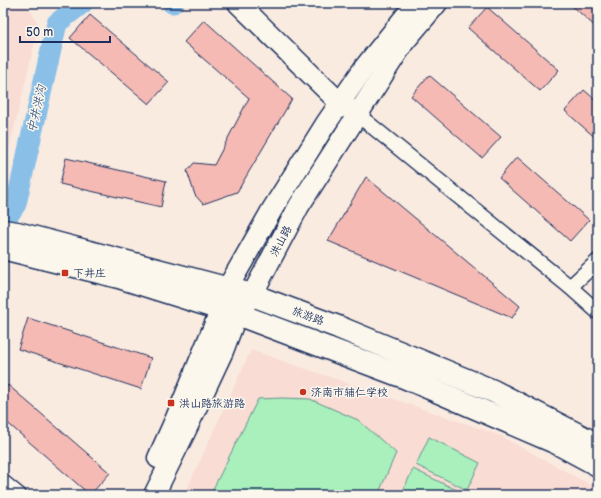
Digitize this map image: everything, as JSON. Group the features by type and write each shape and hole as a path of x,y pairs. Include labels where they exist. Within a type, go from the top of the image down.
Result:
{"main road":[{"name":"洪山路","path":"154,495 223,352 229,312 227,289 273,208 340,103 364,68 416,3"},
{"name":"洪山路","path":"141,495 176,418 229,312 252,295 299,206 404,42 437,3"},
{"path":"241,5 340,103 358,115"},
{"name":"旅游路","path":"8,241 252,295 338,327 493,391 598,445"},
{"name":"旅游路","path":"8,241 229,312 404,377 557,442 598,464"}],"street":[{"path":"358,115 570,287 598,312"},
{"path":"570,287 598,261"},
{"path":"3,482 19,495"}],"shaded area":[{"path":"3,3 26,3 39,25 3,174"},
{"name":"济南市辅仁学校","path":"251,350 499,435 598,489 598,495 184,495"}],"green space":[{"path":"258,399 310,399 358,420 396,453 378,495 210,495"},
{"path":"429,437 480,463 467,490 416,465"},
{"path":"413,469 465,494 401,495"}],"building":[{"path":"569,3 598,3 598,29"},
{"path":"487,7 559,70 540,91 468,28"},
{"path":"90,15 169,82 149,104 70,38"},
{"path":"204,20 292,99 237,192 203,204 195,195 187,171 194,163 214,165 249,98 184,42"},
{"path":"429,75 501,137 482,158 411,96"},
{"path":"584,90 598,102 598,140 565,111"},
{"path":"517,157 589,220 570,241 499,178"},
{"path":"66,158 166,181 161,207 60,184"},
{"path":"366,177 520,306 512,318 328,241"},
{"path":"28,318 151,358 141,389 18,349"},
{"path":"8,385 110,473 90,495 3,419 3,390"}],"waterway":[{"name":"中井洪沟","path":"3,223 16,204 57,23 83,3"}],"place":[{"name":"下井庄","path":"65,273"},
{"name":"济南市辅仁学校","path":"303,392"},
{"name":"洪山路旅游路","path":"171,403"}]}
